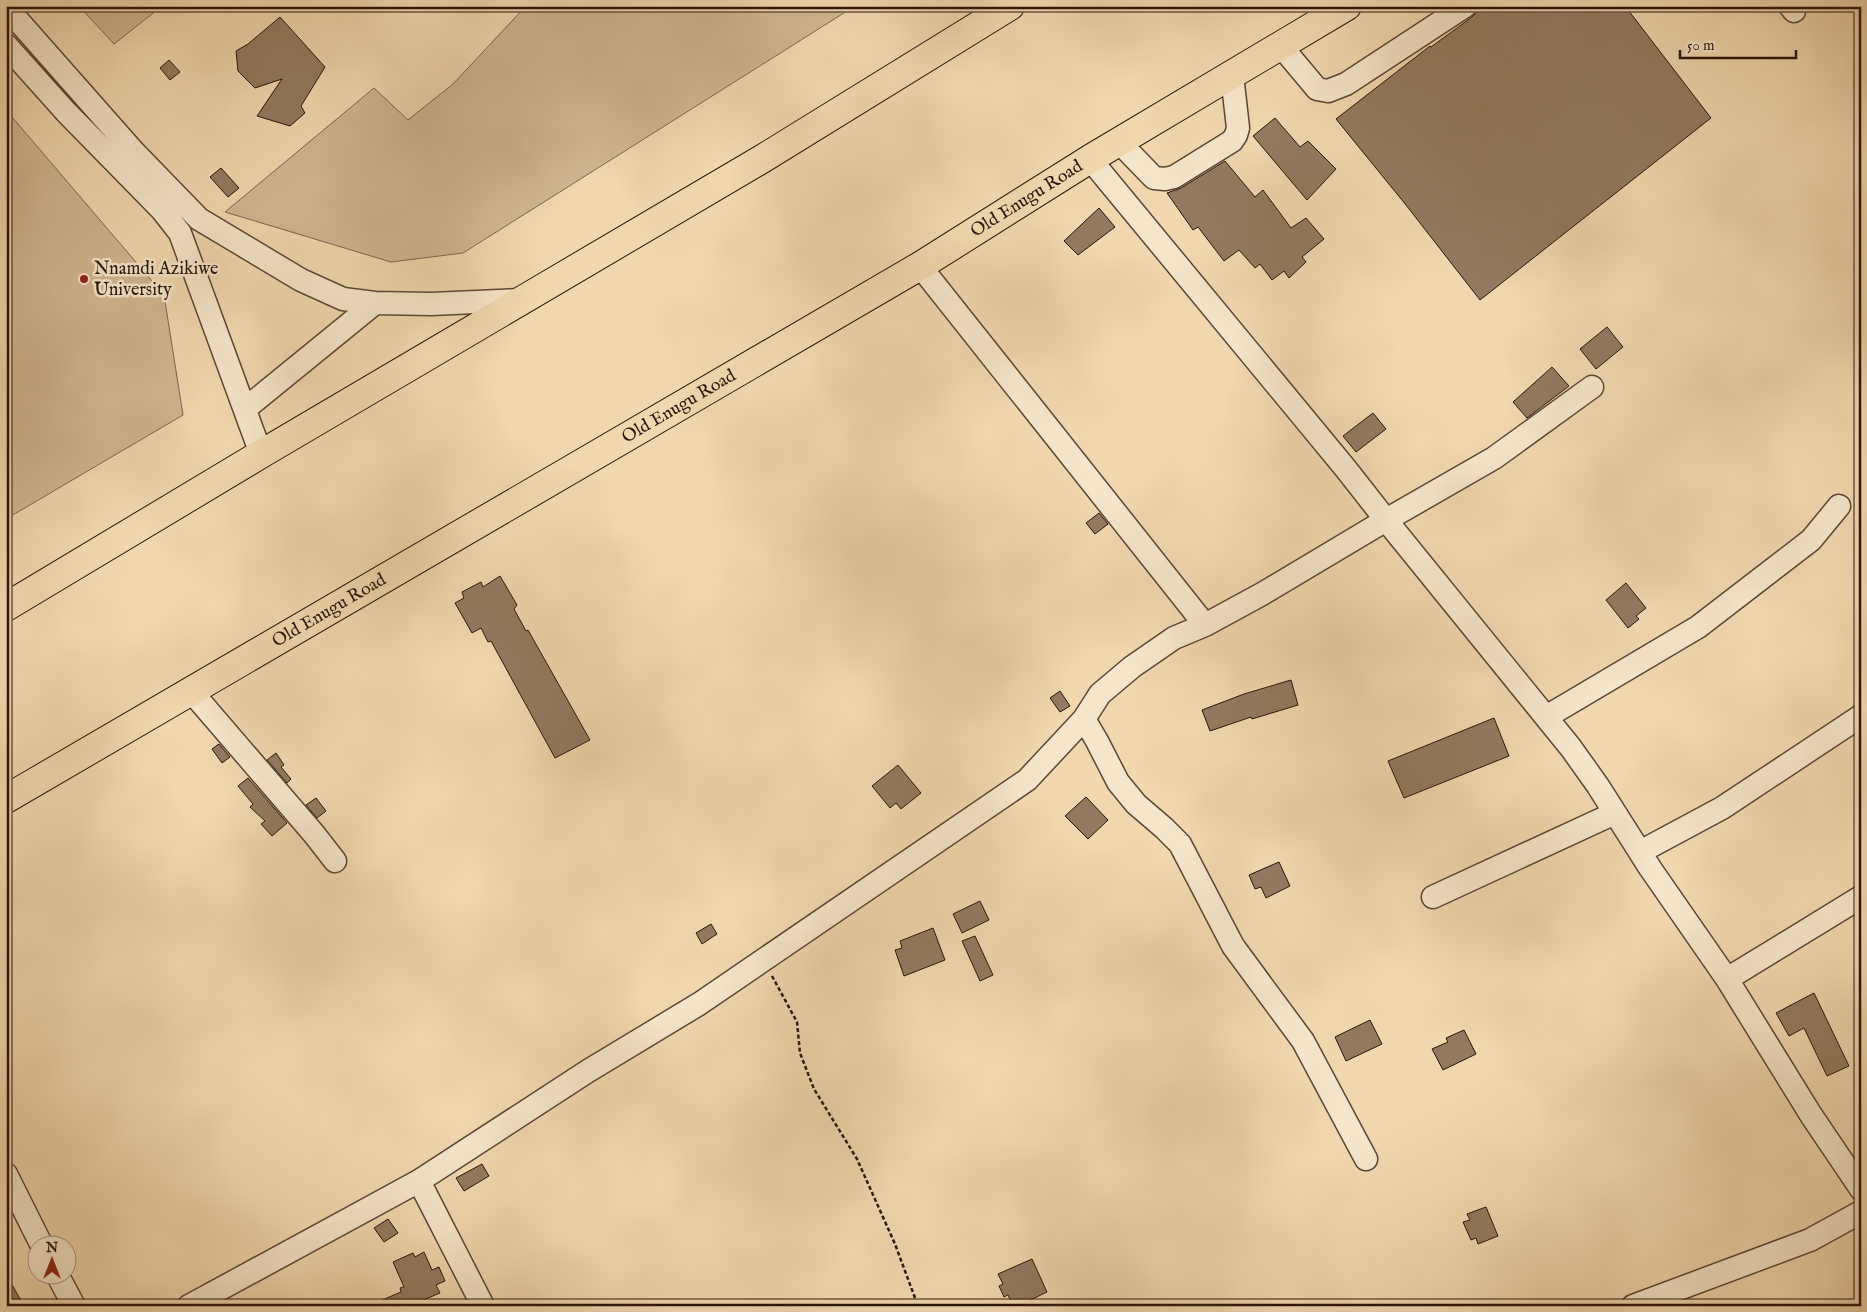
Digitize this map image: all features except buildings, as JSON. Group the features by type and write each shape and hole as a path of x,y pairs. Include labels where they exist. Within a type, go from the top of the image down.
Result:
{"main road":[{"path":"6,607 520,300 770,154 1010,6"},
{"name":"Old Enugu Road","path":"6,799 920,266 1090,159 1348,6"}],"street":[{"path":"1281,46 1317,89 1328,90 1346,84 1465,6"},
{"path":"6,7 134,152 199,219 302,280 343,299 375,303 431,304 520,300"},
{"path":"6,45 66,112 162,210 180,233 261,454"},
{"path":"1119,142 1154,178 1165,179 1174,177 1232,141 1236,135 1238,128 1232,75"},
{"path":"1090,159 1346,469 1546,717 1598,786 1640,852 1728,980 1811,1115 1861,1189"},
{"path":"920,266 1205,625"},
{"path":"245,409 375,303"},
{"path":"189,1306 419,1181 588,1071 698,1004 1027,780 1084,719 1100,694 1132,667 1174,638 1205,625 1262,594 1494,458 1592,387"},
{"path":"1546,717 1706,621 1812,540 1839,506"},
{"path":"191,691 335,861"},
{"path":"1640,852 1722,808 1861,716"},
{"path":"1084,719 1118,782 1136,804 1180,844 1234,946 1303,1041 1366,1159"},
{"path":"1434,897 1615,813"},
{"path":"1728,980 1861,898"},
{"path":"6,1174 36,1234"},
{"path":"419,1181 483,1306"},
{"path":"1632,1306 1810,1240 1861,1212"},
{"path":"62,1284 74,1306"}],"path":[{"path":"758,964 771,974 797,1022 800,1053 814,1089 857,1160 895,1244 918,1306"}],"shaded area":[{"path":"79,6 162,6 114,44"},
{"path":"526,6 855,6 463,253 391,262 225,212 374,88 408,120 453,84"},
{"path":"6,110 164,295 183,415 6,519"}],"place":[{"name":"Nnamdi Azikiwe University","path":"84,279"}]}
